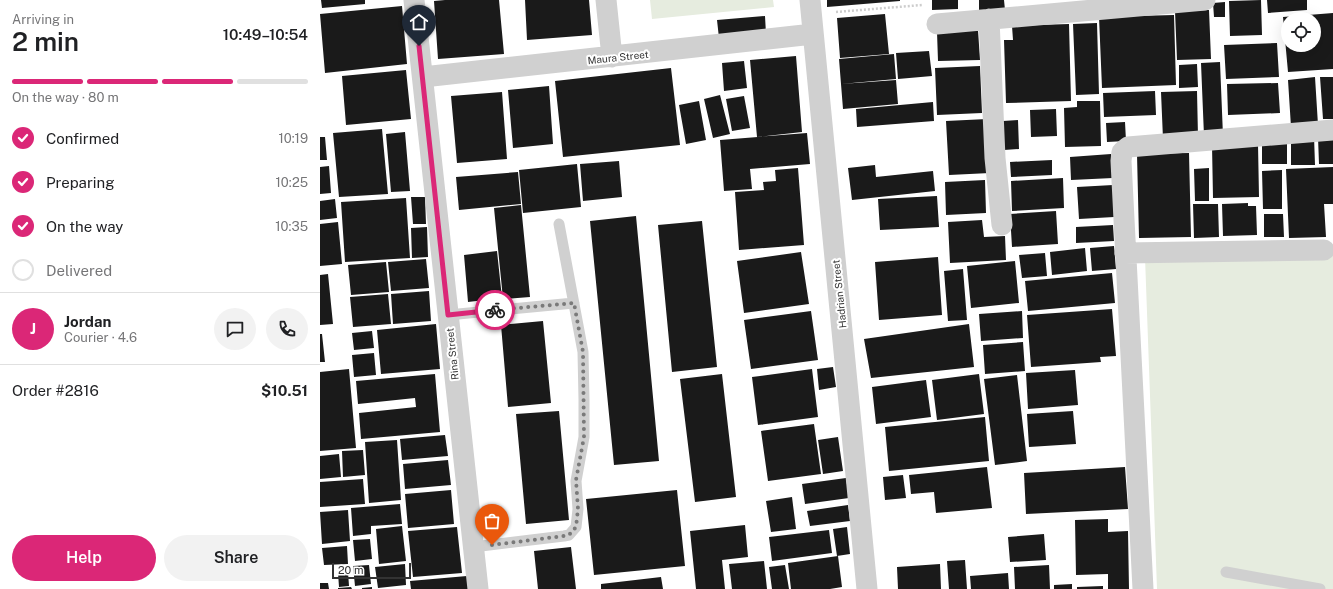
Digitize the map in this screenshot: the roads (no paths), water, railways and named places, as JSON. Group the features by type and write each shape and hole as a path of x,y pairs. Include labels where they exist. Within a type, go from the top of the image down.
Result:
{"street":[{"name":"Rina Street","path":"414,0 478,589"},
{"path":"606,0 612,58"},
{"path":"937,24 1205,0"},
{"name":"Maura Street","path":"423,78 612,58 811,16"},
{"name":"Hadrian Street","path":"811,16 868,589"},
{"path":"989,19 995,158 1002,225"},
{"path":"1143,589 1125,253 1121,161 1122,152 1128,148 1333,130"},
{"path":"1125,253 1324,250"}],"lane":[{"path":"473,547 564,536 569,535 576,527 578,509 576,480 584,437 583,352 559,224"},
{"path":"448,315 574,303"},
{"path":"1226,572 1320,589"}]}
